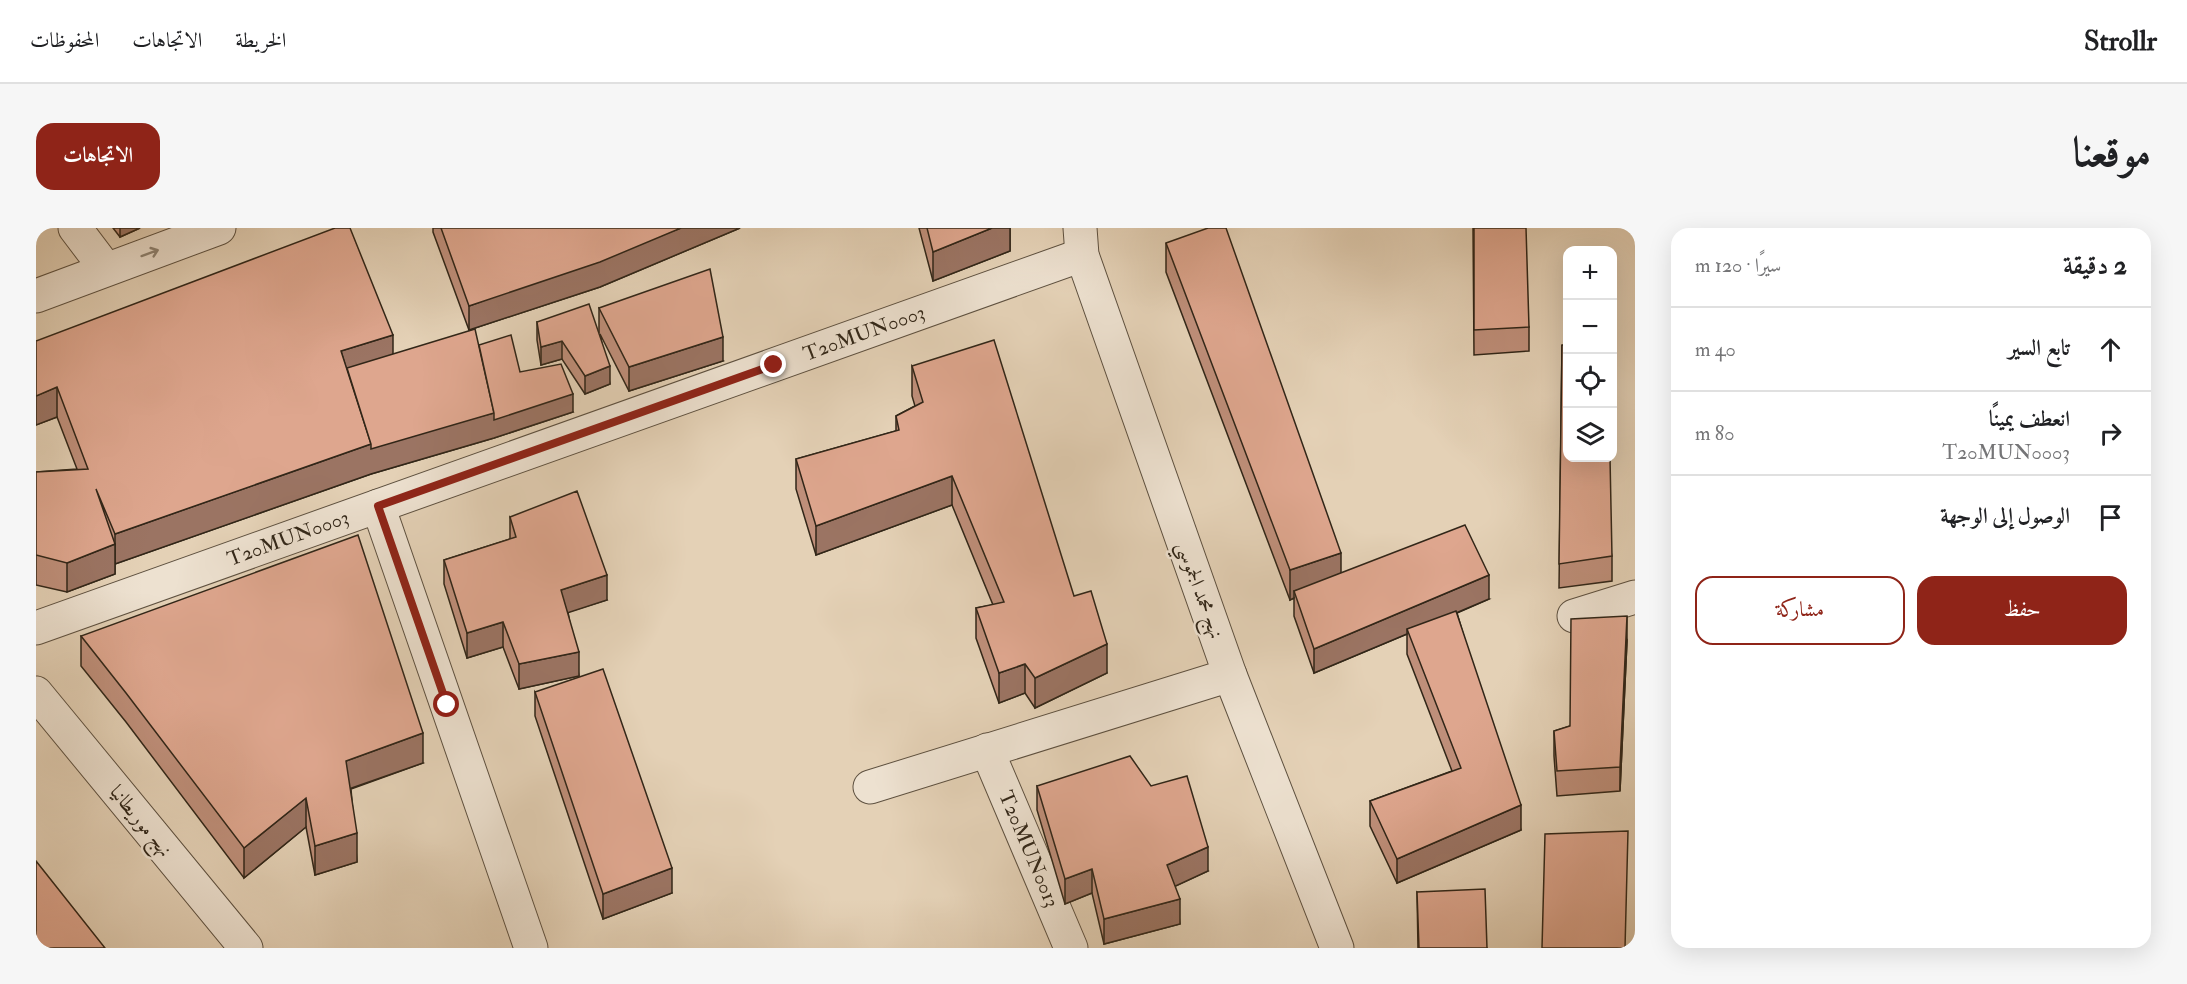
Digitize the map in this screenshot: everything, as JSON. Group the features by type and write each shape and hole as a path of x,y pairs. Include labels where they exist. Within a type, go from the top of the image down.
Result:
{"street":[{"path":"75,228 106,269"},
{"path":"36,296 219,228"},
{"name":"T20MUN0003","path":"36,628 378,506 1081,242"},
{"name":"نهج محمد الجموسي","path":"1081,242 1230,675 1337,948"},
{"path":"378,506 531,948"},
{"path":"1574,616 1635,597"},
{"path":"870,787 1230,675"},
{"name":"نهج موريطانيا","path":"36,693 246,948"},
{"name":"T20MUN0013","path":"987,750 1071,948"}],"building":[{"path":"335,228 350,228 393,335 341,351 371,444 115,534 96,489 115,544 67,563 36,555 36,472 88,469 57,387 36,396 36,341"},
{"path":"441,228 681,228 600,262 469,306"},
{"path":"927,228 992,228 933,252"},
{"path":"1208,228 1226,228 1341,553 1290,570 1166,243"},
{"path":"1474,228 1526,228 1529,327 1474,330"},
{"path":"710,269 723,337 629,367 599,308"},
{"path":"589,304 610,366 585,376 562,341 541,347 537,322"},
{"path":"475,329 494,413 371,449 347,368"},
{"path":"511,335 520,372 561,364 573,394 494,420 479,345"},
{"path":"994,340 1074,596 1091,591 1107,644 1035,678 1025,664 999,673 976,608 1004,602 952,476 816,526 796,459 899,430 896,416 923,402 912,366"},
{"path":"1563,345 1563,462 1610,462 1612,556 1559,564"},
{"path":"577,491 607,575 561,590 579,652 519,664 503,622 467,633 444,560 516,537 510,517"},
{"path":"1465,525 1489,575 1314,649 1294,591"},
{"path":"358,535 423,733 346,761 357,833 315,846 306,798 244,848 81,636"},
{"path":"1456,611 1521,805 1397,859 1370,801 1461,768 1407,629"},
{"path":"1627,616 1620,767 1557,771 1554,731 1570,726 1571,619"},
{"path":"603,669 672,868 603,894 535,692"},
{"path":"1130,756 1151,786 1187,776 1208,847 1167,865 1180,899 1104,919 1092,869 1065,879 1037,786"},
{"path":"1628,831 1625,948 1542,948 1545,834"},
{"path":"36,861 105,948 36,948"},
{"path":"1485,889 1487,948 1419,948 1417,892"}],"route":[{"path":"447,705 378,506 774,365"}]}
